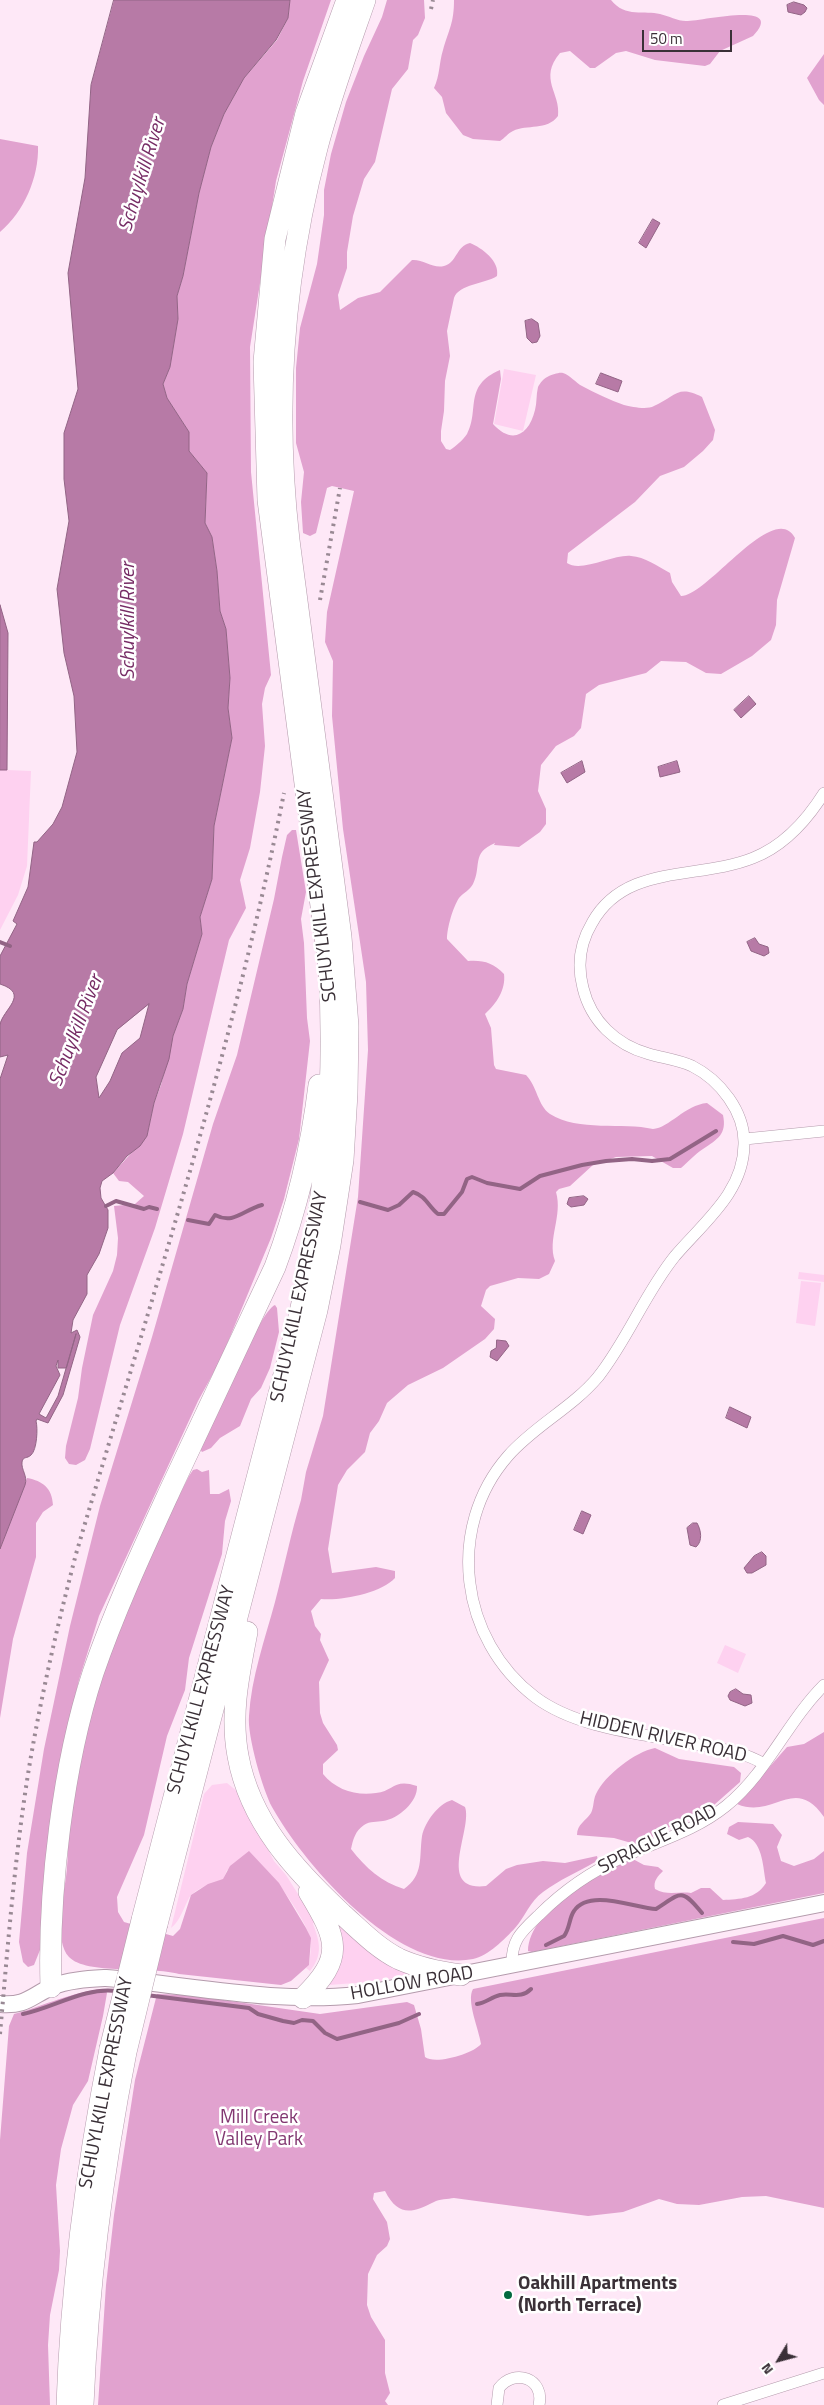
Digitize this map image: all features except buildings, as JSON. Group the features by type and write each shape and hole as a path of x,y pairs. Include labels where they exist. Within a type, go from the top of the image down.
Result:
{"highway":[{"name":"SCHUYLKILL EXPRESSWAY","path":"67,2405 72,2310 81,2223 94,2135 118,2050 150,1922 309,1274 328,1144 332,1100 332,1013 321,900 268,500 264,362 275,239 306,113 347,0"},
{"name":"SCHUYLKILL EXPRESSWAY","path":"150,1922 276,1470 317,1310 330,1245 343,1152 348,1064 346,997 341,937 285,510 282,453 283,364 291,276 307,187 330,104 365,0"},
{"path":"51,1987 51,1930 60,1832 68,1778 85,1700 102,1647 133,1572 272,1275 291,1227 313,1132 332,1013"},
{"path":"276,1470 235,1696 234,1718 238,1758 246,1784 265,1826 320,1911 332,1942 332,1957 328,1969 320,1981 303,1998"},
{"path":"290,1862 339,1911 379,1947 416,1966 460,1975"},
{"name":"SCHUYLKILL EXPRESSWAY","path":"83,2405 93,2260 118,2050"}],"main road":[{"name":"HOLLOW ROAD","path":"0,2004 13,2005 25,2002 51,1987 83,1980 106,1978 303,1998 358,1995 824,1903"}],"street":[{"name":"HIDDEN RIVER ROAD","path":"764,1764 735,1752 578,1720 548,1706 519,1684 492,1649 477,1618 468,1571 469,1540 476,1513 497,1470 517,1447 572,1403 604,1368 629,1332 665,1269 732,1190 741,1167 745,1139 736,1110 715,1083 692,1066 632,1049 619,1041 599,1022 584,993 579,964 581,950 596,916 607,902 621,890 643,881 736,864 764,853 791,834 806,819 824,793"},
{"path":"745,1139 824,1131"},
{"name":"SPRAGUE ROAD","path":"512,1966 512,1946 516,1939 541,1912 564,1893 606,1866 687,1830 711,1817 736,1797 764,1764 809,1701 824,1685"},
{"path":"723,2405 824,2373"},
{"path":"497,2405 499,2388 509,2378 516,2376 529,2379 534,2383 540,2396 539,2405"}],"shaded area":[{"path":"504,369 536,375 523,431 494,424"},
{"path":"0,605 8,633 7,770 31,771 27,866 18,895 0,930"},
{"path":"799,1272 824,1275 824,1282 798,1279"},
{"path":"801,1281 821,1283 815,1326 796,1323"},
{"path":"725,1645 746,1654 738,1673 717,1663"},
{"path":"227,1783 238,1792 274,1861 286,1875 315,1921 313,1924 319,1943 319,1954 310,1971 306,1968 309,1965 311,1948 308,1932 292,1903 268,1872 227,1870 223,1880 203,1887 190,1896 179,1919 171,1928 204,1794 212,1785"},
{"path":"333,1916 411,1974 381,1981 329,1985 338,1967 340,1951"}],"green space":[{"path":"290,0 331,0 303,81 276,181 250,347 251,472 271,675 265,688 262,704 265,746 260,792 250,848 240,880 246,908 229,940 183,1134 155,1228 120,1325 90,1449 85,1460 76,1465 69,1464 65,1458 66,1446 78,1398 93,1315 113,1271 117,1255 118,1238 114,1206 135,1204 144,1196 128,1182 119,1181 113,1173 147,1136 154,1103 161,1085 173,1036 183,1009 187,984 202,934 200,917 212,879 214,826 232,738 228,708 230,678 226,629 220,611 212,537 205,523 207,473 189,451 189,432 167,398 163,384 170,367 178,319 177,296 211,147 224,114 244,78 277,40 288,18"},
{"path":"387,0 424,0 425,18 418,35 413,40 408,69 392,89 375,162 364,179 353,216 347,252 347,268 338,295 340,310 358,298 380,292 412,260 440,267 444,266 452,262 462,247 470,243 480,248 493,260 496,265 497,276 461,290 454,298 447,331 450,356 445,381 441,431 441,441 446,449 450,450 467,434 471,425 474,399 481,383 488,376 500,370 501,379 493,424 507,434 513,435 519,434 529,426 536,407 540,384 547,377 558,373 566,374 582,386 608,399 635,407 651,407 681,392 694,393 702,397 715,430 713,440 684,467 660,476 635,502 568,553 567,563 581,566 624,556 641,558 670,573 672,582 681,596 693,592 707,582 757,539 772,531 785,529 795,538 777,600 776,625 771,640 752,656 721,674 706,673 686,662 661,661 646,673 599,685 586,694 581,728 574,736 556,746 541,765 538,791 546,809 546,824 540,832 519,847 494,845 495,843 483,851 478,860 476,877 473,884 459,898 449,924 447,939 468,961 488,963 504,974 502,991 493,1006 485,1014 491,1028 494,1065 496,1069 526,1075 543,1106 550,1114 561,1120 587,1125 653,1129 665,1125 692,1108 707,1103 723,1115 724,1122 724,1127 717,1139 697,1153 681,1168 673,1168 652,1156 616,1157 593,1165 570,1186 559,1189 556,1192 558,1210 553,1244 555,1261 549,1274 539,1279 518,1278 490,1286 486,1290 481,1306 495,1319 494,1329 485,1339 443,1368 408,1385 387,1403 379,1421 370,1433 365,1452 347,1470 338,1485 328,1549 332,1573 376,1567 395,1571 395,1578 380,1588 361,1595 339,1599 321,1599 311,1611 315,1626 321,1634 320,1640 329,1660 319,1682 320,1713 323,1723 337,1745 338,1750 323,1764 323,1774 340,1788 361,1794 382,1792 403,1783 417,1786 414,1798 406,1809 389,1820 371,1822 361,1827 356,1833 351,1849 374,1874 404,1889 418,1872 422,1836 426,1825 437,1809 452,1800 465,1807 466,1817 459,1857 459,1869 462,1879 471,1885 486,1886 506,1869 517,1865 543,1861 565,1863 597,1856 598,1860 555,1884 538,1896 519,1924 506,1937 490,1951 473,1959 444,1959 415,1950 386,1933 357,1911 331,1885 307,1858 272,1807 256,1763 249,1725 250,1702 255,1673 301,1500 306,1472 323,1416 358,1197 368,1050 366,982 343,829 332,716 333,661 325,642 327,612 354,491 332,486 327,488 316,533 310,536 303,533 301,502 304,472 296,443 296,368 300,328 317,264 324,215 324,190 331,154 346,102 382,17"},
{"path":"454,0 611,0 622,9 660,14 683,21 751,15 759,18 761,25 753,36 720,51 710,64 705,66 655,60 626,51 616,53 595,68 590,68 570,51 560,53 554,62 550,78 558,108 558,116 553,121 548,124 513,131 500,141 473,139 463,135 446,113 442,97 434,88 452,20"},
{"path":"824,54 824,105 819,100 807,78"},
{"path":"0,139 38,146 38,158 33,182 23,204 9,224 0,232"},
{"path":"292,830 296,830 306,892 301,919 310,1041 299,1139 284,1199 271,1238 220,1361 198,1401 99,1616 79,1680 63,1746 51,1814 40,1950 34,1965 28,1967 23,1962 19,1942 27,1853 44,1749 70,1626 100,1506 152,1337 213,1124 237,1055 274,899 287,835"},
{"path":"275,1305 277,1308 279,1332 270,1368 261,1388 251,1399 240,1426 220,1438 211,1448 202,1452 200,1449 247,1347 268,1312"},
{"path":"197,1469 202,1472 209,1470 210,1494 219,1494 229,1489 231,1501 225,1521 222,1554 189,1658 185,1690 167,1736 144,1835 117,1897 118,1912 124,1922 173,1936 180,1929 191,1895 208,1884 223,1879 230,1866 249,1851 279,1883 311,1938 309,1965 291,1981 281,1985 152,1970 89,1966 77,1963 69,1957 64,1950 62,1941 61,1919 70,1821 93,1706 105,1664 138,1580 189,1476 193,1470"},
{"path":"27,1478 38,1481 46,1486 51,1494 53,1505 43,1512 36,1523 36,1557 13,1639 0,1718 0,1549"},
{"path":"824,1732 824,1817 813,1805 803,1799 793,1798 762,1807 737,1804 787,1747 804,1744"},
{"path":"655,1748 679,1759 734,1767 741,1773 740,1782 714,1805 699,1810 645,1841 635,1844 614,1838 577,1835 580,1825 591,1813 596,1794 606,1779 630,1759"},
{"path":"738,1822 773,1824 782,1835 777,1847 781,1861 794,1866 814,1859 824,1851 824,1893 532,1952 528,1951 532,1935 540,1921 553,1908 568,1895 631,1858 644,1865 658,1867 663,1871 655,1881 655,1889 660,1891 691,1893 701,1888 710,1888 723,1900 747,1897 757,1892 766,1883 757,1845 748,1837 739,1840 727,1834 729,1827"},
{"name":"Mill Creek Valley Park","path":"824,1918 824,2208 766,2196 742,2197 699,2205 677,2204 659,2199 623,2212 588,2216 454,2198 438,2200 418,2209 406,2210 400,2209 395,2205 385,2191 374,2193 373,2199 387,2222 390,2239 387,2246 377,2255 368,2274 367,2305 371,2317 385,2340 385,2373 390,2393 385,2401 388,2405 98,2405 106,2285 114,2215 135,2080 157,1994 189,1995 320,2014 407,2002 414,2005 421,2029 425,2057 437,2060 462,2055 481,2044 472,2008 471,1994 473,1989"},
{"path":"105,1989 107,1993 103,2016 88,2081 73,2105 61,2149 56,2185 60,2251 59,2270 50,2315 48,2345 50,2405 0,2405 0,2140 9,2026 14,2014 70,1996"}],"water":[{"name":"Schuylkill River","path":"114,0 290,0 288,18 276,40 244,78 224,114 211,147 177,296 178,319 170,367 163,384 167,398 189,432 189,451 207,473 205,523 212,537 220,611 226,629 230,678 228,708 232,738 214,826 212,879 200,917 202,934 187,984 183,1009 173,1036 169,1059 154,1103 147,1136 140,1146 127,1156 113,1173 102,1181 100,1188 101,1198 108,1210 108,1228 99,1254 87,1275 87,1294 73,1320 71,1333 77,1330 80,1337 63,1395 48,1423 37,1419 36,1421 35,1449 22,1462 26,1479 25,1485 0,1549 0,1079 8,1055 0,1057 0,1025 14,997 9,988 0,984 0,956 17,924 13,921 28,887 34,842 37,842 53,824 62,807 77,752 74,696 64,653 57,589 69,521 64,479 64,433 78,389 68,273 85,178 91,85","holes":["149,1004 140,1038 122,1053 110,1081 99,1098 96,1077 117,1030","76,1334 58,1396 46,1418 39,1414 60,1375 56,1366 58,1360 58,1368 66,1368"]},
{"path":"794,2 804,5 807,8 805,12 801,15 788,12 787,5"},
{"path":"653,219 660,223 646,248 639,243"},
{"path":"532,319 538,323 540,336 537,342 532,343 527,338 525,321"},
{"path":"601,373 622,381 618,392 596,384"},
{"path":"0,605 8,633 7,770 0,770"},
{"path":"749,696 756,704 741,718 734,710"},
{"path":"582,761 585,772 567,783 561,773"},
{"path":"677,761 680,772 660,777 658,767"},
{"path":"755,938 759,944 768,947 769,953 764,956 751,951 747,942"},
{"path":"584,1196 588,1199 584,1205 571,1207 567,1204 569,1198"},
{"path":"497,1340 506,1341 509,1346 497,1361 490,1357 491,1351 496,1348"},
{"path":"730,1407 751,1417 747,1428 726,1418"},
{"path":"582,1511 591,1515 583,1534 574,1530"},
{"path":"693,1523 697,1523 700,1532 700,1542 696,1547 690,1545 687,1528"},
{"path":"762,1552 766,1556 766,1565 752,1573 747,1573 744,1568 754,1556"},
{"path":"736,1689 743,1694 751,1695 752,1703 745,1706 730,1700 728,1696 730,1692"}],"waterway":[{"path":"0,942 10,946"},
{"path":"360,1202 388,1210 399,1205 413,1192 424,1199 438,1214 444,1214 462,1192 467,1179 472,1177 487,1183 520,1189 540,1176 582,1165 632,1159 652,1161 670,1159 716,1131"},
{"path":"106,1206 116,1201 144,1209 149,1207 157,1209"},
{"path":"188,1220 209,1224 215,1215 222,1218 233,1218 262,1205"},
{"path":"546,1945 564,1936 574,1911 581,1904 590,1901 613,1901 656,1909 680,1895 689,1899 702,1913"},
{"path":"733,1942 754,1944 783,1936 813,1945 824,1941"},
{"path":"477,2004 500,1995 524,1994 531,1989"},
{"path":"23,2014 92,1992 116,1991"},
{"path":"146,1995 249,2008 258,2014 294,2023 302,2020 313,2021 325,2033 337,2039 399,2023 419,2014"}],"railway":[{"path":"431,9 433,0"},
{"path":"320,600 340,488"},
{"path":"0,2034 20,1830 30,1762 51,1658 76,1554 189,1176 215,1081 240,985 284,793"}],"place":[{"name":"Oakhill Apartments (North Terrace)","path":"508,2295"}]}
